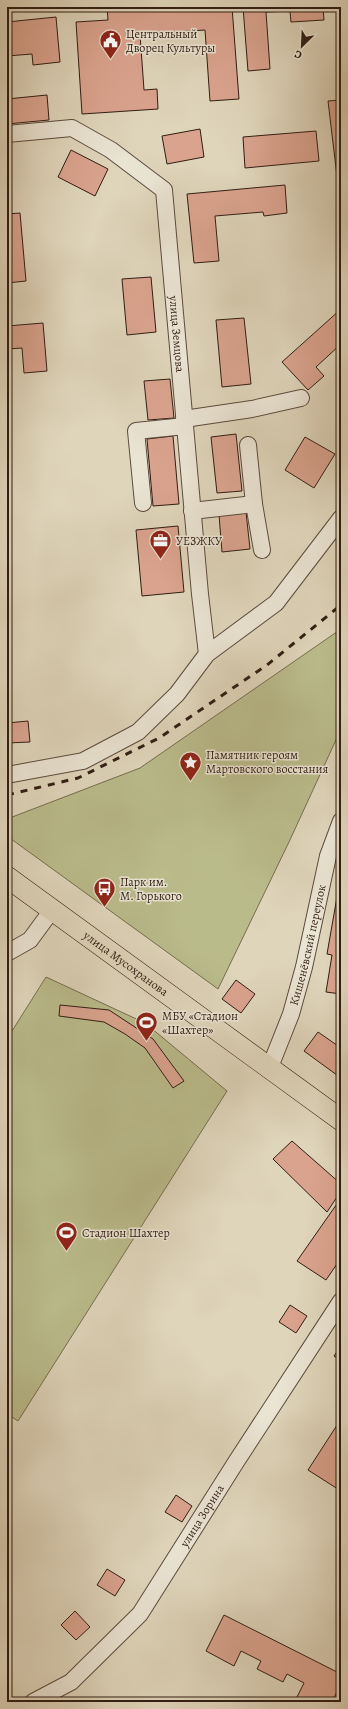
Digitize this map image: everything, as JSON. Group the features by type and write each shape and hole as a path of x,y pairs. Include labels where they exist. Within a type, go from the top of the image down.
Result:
{"main road":[{"name":"улица Мусохранова","path":"7,877 341,1120"}],"street":[{"name":"улица Земцова","path":"7,134 72,128 111,150 164,190 192,511 207,654"},
{"path":"143,503 136,431 185,423 301,398"},
{"path":"248,445 254,504 262,550"},
{"path":"192,511 254,504"},
{"path":"7,775 83,761 138,732 177,694 207,654 276,603 341,518"},
{"name":"Кишенёвский переулок","path":"270,1067 291,1014 304,968 328,856 341,821"},
{"path":"7,953 30,940 52,910"},
{"name":"улица Зорина","path":"33,1702 72,1682 140,1614 236,1462 341,1301"}],"green space":[{"path":"341,629 341,729 289,842 218,989 7,836 7,819 140,768"},
{"name":"Стадион Шахтер","path":"46,977 145,1023 227,1091 18,1421 7,1414 7,1039"}],"building":[{"name":"Центральный Дворец Культуры","path":"107,7 232,7 239,99 210,101 205,30 140,34 144,90 157,89 158,109 82,114 76,22 108,20"},
{"path":"243,7 335,7 323,8 324,20 291,22 290,11 266,12 270,69 248,71"},
{"path":"56,17 60,62 33,65 32,54 7,56 7,22"},
{"path":"47,95 49,120 7,124 7,99"},
{"path":"341,100 341,210 328,101"},
{"path":"200,129 204,157 167,164 162,136"},
{"path":"316,131 319,161 245,168 243,137"},
{"path":"71,150 108,169 95,196 58,177"},
{"path":"285,185 287,213 264,216 263,212 215,216 219,261 194,263 187,194"},
{"path":"20,213 26,281 7,283 7,214"},
{"path":"151,277 156,332 127,335 122,279"},
{"path":"341,309 341,344 316,367 324,376 308,390 282,362"},
{"path":"244,318 251,384 222,387 216,320"},
{"path":"43,323 47,371 24,373 22,348 7,349 7,326"},
{"path":"170,379 174,418 148,420 144,381"},
{"path":"236,434 242,491 217,493 211,437"},
{"path":"173,436 179,504 153,506 147,439"},
{"path":"305,437 335,454 314,488 285,470"},
{"path":"246,512 250,549 222,552 219,515"},
{"name":"УЕЗЖКУ","path":"178,526 184,592 142,596 136,530"},
{"path":"28,721 30,742 7,743 7,723"},
{"path":"341,874 341,994 326,992 332,955 327,954"},
{"path":"236,980 255,994 241,1013 222,999"},
{"name":"МБУ «Стадион «Шахтер»","path":"60,1005 109,1010 153,1039 184,1081 173,1088 145,1048 104,1022 59,1016"},
{"path":"318,1032 341,1048 341,1078 304,1051"},
{"path":"292,1141 341,1184 341,1191 327,1212 273,1159"},
{"path":"341,1198 341,1258 326,1280 297,1261"},
{"path":"290,1305 307,1316 296,1333 279,1322"},
{"path":"341,1346 341,1361 334,1356"},
{"path":"341,1419 341,1491 308,1470"},
{"path":"176,1495 192,1506 182,1522 165,1512"},
{"path":"107,1569 125,1580 115,1596 97,1585"},
{"path":"75,1611 90,1627 76,1640 61,1625"},
{"path":"224,1615 341,1674 341,1683 332,1702 301,1702 296,1699 304,1683 287,1674 283,1682 257,1669 261,1661 241,1651 234,1666 206,1651"}],"railway":[{"path":"7,795 78,778 159,738 267,665 341,605"}],"place":[{"name":"Центральный Дворец Культуры","path":"110,60"},
{"name":"УЕЗЖКУ","path":"160,560"},
{"name":"Памятник героям Мартовского восстания","path":"190,782"},
{"name":"Парк им. М. Горького","path":"105,908"},
{"name":"МБУ «Стадион «Шахтер»","path":"147,1042"},
{"name":"Стадион Шахтер","path":"66,1252"}]}
